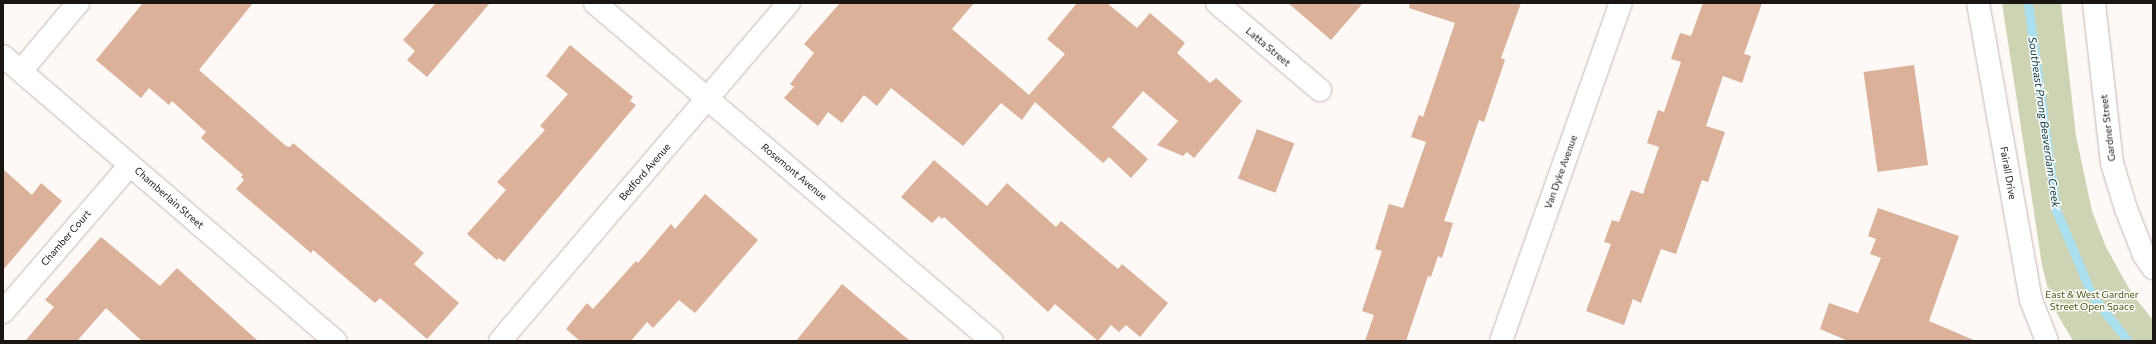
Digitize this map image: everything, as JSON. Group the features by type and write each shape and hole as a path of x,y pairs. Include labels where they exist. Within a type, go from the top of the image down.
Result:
{"street":[{"path":"20,71 78,3"},
{"name":"Rosemont Avenue","path":"595,3 992,341"},
{"name":"Bedford Avenue","path":"500,341 789,3"},
{"name":"Latta Street","path":"1217,3 1320,90"},
{"name":"Van Dyke Avenue","path":"1501,341 1621,3"},
{"name":"Fairall Drive","path":"1978,3 2031,300 2047,341"},
{"name":"Gardner Street","path":"2094,3 2112,163 2128,216 2144,255 2153,268"},
{"name":"Chamberlain Street","path":"3,56 335,341"},
{"name":"Chamber Court","path":"3,312 130,165"}],"green space":[{"name":"East & West Gardner Street Open Space","path":"2002,3 2061,3 2076,136 2092,211 2106,247 2132,294 2153,320 2153,341 2073,341 2052,305 2042,265"}],"building":[{"path":"143,3 253,3 199,70 286,146 290,147 293,143 424,253 414,264 459,303 427,339 380,298 375,303 313,250 311,253 236,189 244,180 241,177 243,175 201,138 206,132 172,101 169,105 149,88 141,98 96,60"},
{"path":"436,3 490,3 427,77 407,60 415,51 403,40"},
{"path":"840,3 974,3 952,29 1029,95 1065,54 1047,39 1077,3 1107,3 1137,28 1150,13 1185,43 1177,53 1210,83 1216,78 1242,101 1194,158 1187,152 1183,156 1157,145 1178,121 1143,91 1112,127 1148,159 1131,178 1109,157 1103,163 1035,102 1022,120 1001,103 963,146 891,88 877,106 864,95 842,123 828,112 818,126 784,98 794,87 790,84 814,53 804,44"},
{"path":"1288,3 1363,3 1331,40"},
{"path":"1410,3 1521,3 1501,58 1505,60 1484,122 1479,120 1444,221 1453,223 1442,258 1438,256 1431,277 1428,276 1406,341 1365,341 1374,315 1362,311 1382,251 1375,249 1389,204 1403,208 1426,142 1411,137 1419,115 1423,117 1455,23 1409,8"},
{"path":"1703,3 1762,3 1744,54 1751,56 1742,83 1723,76 1706,126 1725,132 1708,182 1702,180 1676,254 1661,249 1641,303 1633,299 1624,325 1586,311 1611,244 1604,242 1612,220 1619,222 1631,190 1643,194 1659,147 1647,143 1658,110 1664,112 1681,62 1671,59 1680,33 1691,36"},
{"path":"570,45 633,97 630,101 636,105 504,262 499,258 497,260 467,234 506,190 497,182 545,130 540,126 568,94 546,76"},
{"path":"1914,65 1928,165 1878,172 1863,72"},
{"path":"1257,129 1294,143 1275,193 1238,178"},
{"path":"934,160 987,206 1007,183 1056,227 1061,221 1118,269 1122,264 1168,303 1140,337 1126,325 1119,332 1111,325 1098,341 1055,304 1048,312 944,217 942,219 939,216 932,223 901,197"},
{"path":"3,169 32,195 41,183 62,201 3,270"},
{"path":"705,194 758,240 695,313 679,300 653,328 647,322 631,341 580,341 566,329 587,303 593,309 636,261 638,263 671,224 675,229"},
{"path":"1878,208 1959,236 1929,321 1976,341 1848,341 1820,329 1829,303 1858,313 1881,258 1870,254 1876,239 1868,236"},
{"path":"101,237 160,286 177,268 258,341 142,341 106,308 77,341 25,341 54,307 45,300"},
{"path":"842,284 910,341 796,341"}],"waterway":[{"name":"Southeast Prong Beaverdam Creek","path":"2028,3 2056,210 2093,297 2128,341"}]}
